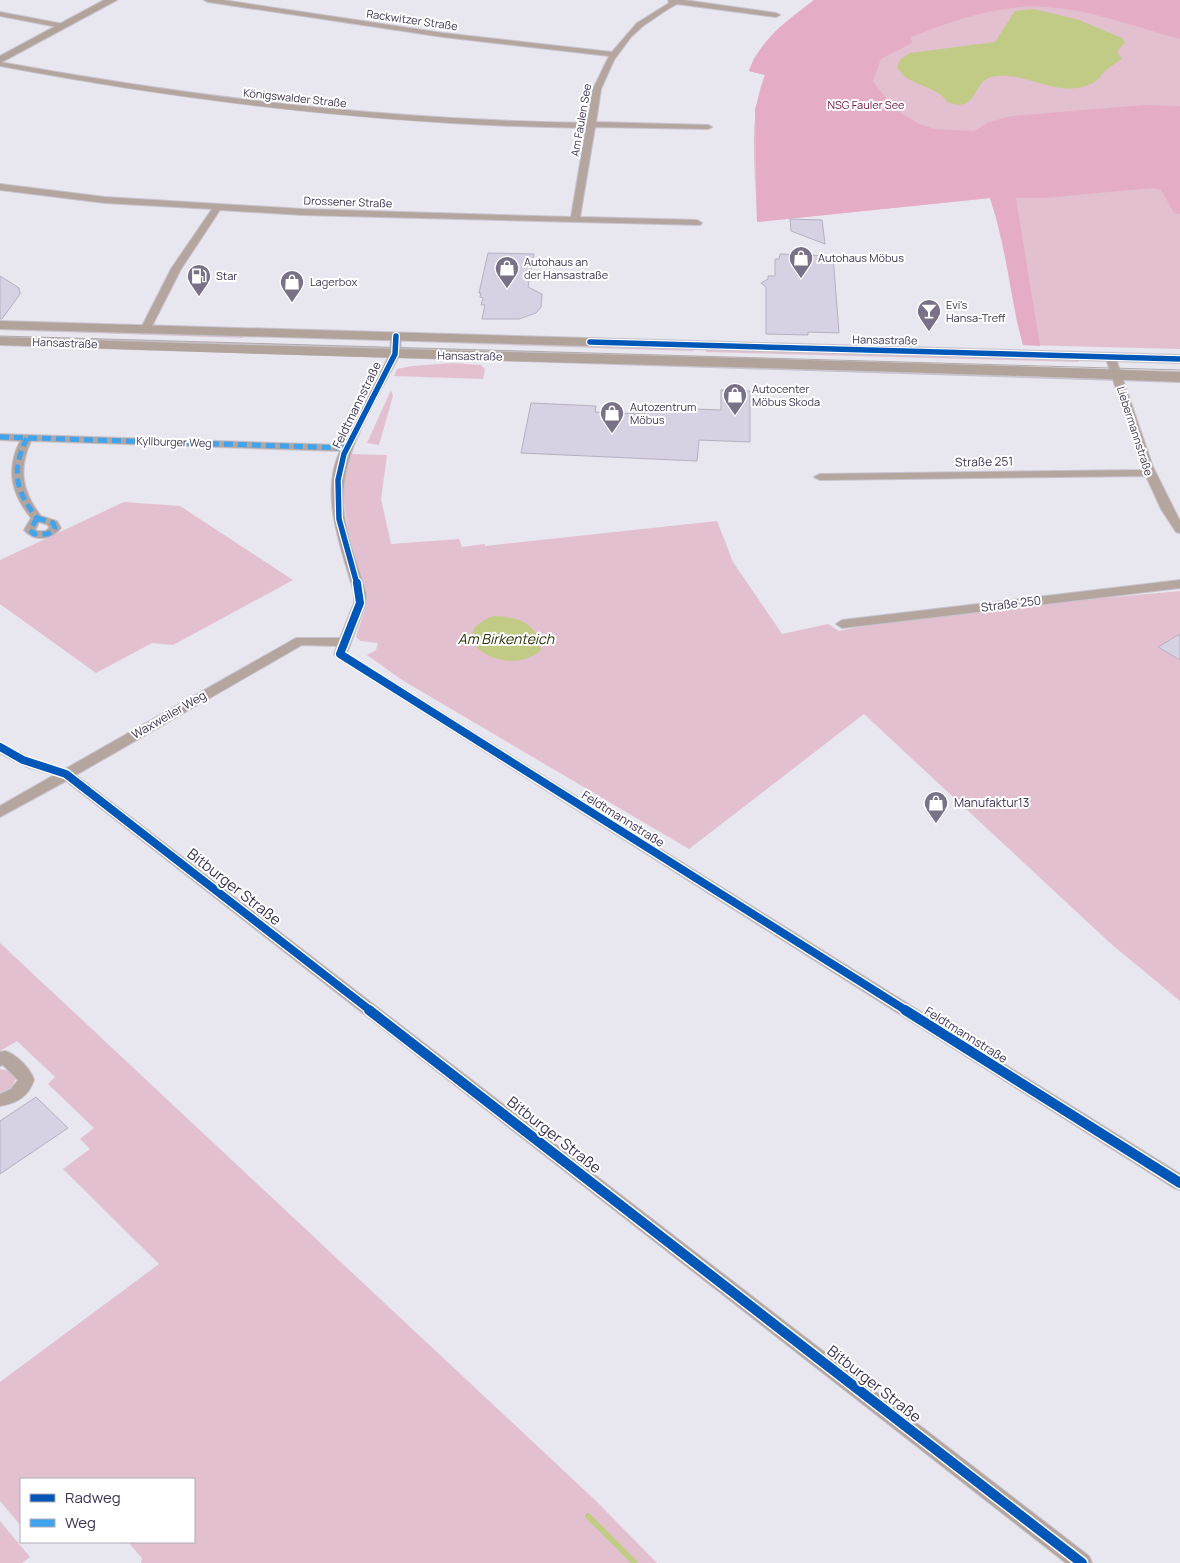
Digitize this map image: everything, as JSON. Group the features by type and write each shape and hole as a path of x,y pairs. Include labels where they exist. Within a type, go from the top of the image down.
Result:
{"main road":[{"path":"0,60 112,0"},
{"name":"Hansastraße","path":"0,325 1180,359"},
{"name":"Hansastraße","path":"0,341 394,354 1008,370 1180,377"}],"street":[{"name":"Rackwitzer Straße","path":"208,0 443,35 613,54"},
{"path":"666,0 776,15"},
{"name":"Am Faulen See","path":"575,219 597,88 602,73 613,54 644,20 678,1"},
{"path":"0,14 63,26"},
{"name":"Königswalder Straße","path":"0,64 167,94 296,110 408,120 708,127"},
{"name":"Drossener Straße","path":"0,187 89,198 216,208 697,223"},
{"path":"145,330 176,269 216,208"},
{"name":"Feldtmannstraße","path":"396,336 394,354 344,454 338,480 339,519 360,593 360,603 340,654 1180,1183"},
{"name":"Liebermannstraße","path":"1110,356 1148,474 1180,530"},
{"name":"Kyllburger Weg","path":"0,437 348,448"},
{"path":"26,438 19,452 16,466 16,482 22,498 37,518"},
{"name":"Straße 251","path":"820,477 1148,474"},
{"name":"Straße 250","path":"842,624 1180,584"},
{"name":"Waxweiler Weg","path":"0,812 300,641 344,642"},
{"name":"Bitburger Straße","path":"0,747 9,754 28,762 66,774 1082,1563"},
{"path":"0,1060 5,1057 25,1076 26,1080 21,1090 12,1096 0,1100"}],"green space":[{"name":"NSG Fauler See","path":"814,0 1180,0 1180,349 1023,345 1016,318 1003,241 990,198 757,222 754,128 759,92 765,75 749,71 754,58"},
{"name":"NSG Fauler See","path":"814,0 1180,0 1180,39 1081,12 1061,8 1022,7 966,18 911,37 912,43 881,59 873,81 894,109 919,124 935,129 974,131 989,122 1012,116 1143,105 1180,106 1180,214 1174,213 1161,190 1154,188 1043,198 1016,198 1040,346 1023,345 1000,234 990,198 757,222 755,109 765,75 749,71 760,49 776,31"},
{"path":"0,329 244,336 243,338"},
{"path":"438,343 694,349 693,351"},
{"path":"706,349 1077,359 1079,362 706,352"},
{"path":"453,363 481,365 485,369 483,379 394,376 397,369"},
{"path":"391,390 393,396 379,445 367,443"},
{"path":"348,454 387,455 381,499 391,544 459,539 462,547 485,544 485,546 717,521 733,562 782,634 828,624 839,631 867,625 1005,607 1180,591 1180,1001 1110,943 864,714 689,849 402,680 367,655 376,650 378,643 361,641 356,637 367,602 348,530 344,502 343,484"},
{"path":"124,502 180,506 293,580 173,645 152,643 96,673 0,604 0,560"},
{"path":"0,943 596,1501 657,1563 141,1563 142,1558 129,1543 195,1543 195,1478 20,1478 20,1525 0,1501 0,1382 159,1264 63,1169 90,1149 80,1139 94,1128 48,1084 55,1077 17,1041 0,1051"},
{"path":"0,1069 10,1071 16,1078 12,1087 0,1093"},
{"path":"0,1521 30,1557 22,1563 0,1563"}],"water":[{"path":"1034,9 1079,20 1122,38 1125,42 1117,52 1122,59 1106,70 1093,83 1080,88 1054,87 1016,77 991,77 980,85 970,101 957,105 947,102 936,92 907,78 897,66 901,59 910,53 995,42 1015,11"},
{"name":"Am Birkenteich","path":"494,616 511,618 525,623 536,633 541,650 526,659 510,661 495,658 483,652 474,644 472,634 478,624"}],"building":[{"path":"790,219 822,220 825,244 791,231"},
{"name":"Autohaus an der Hansastraße","path":"488,253 534,254 528,287 542,294 541,307 536,313 519,319 482,319 485,305 481,305 483,298 480,297 481,293 479,293"},
{"name":"Autohaus Möbus","path":"780,254 833,256 839,333 808,332 808,335 766,334 766,287 761,283 768,279 768,276 775,276 775,259 779,259"},
{"path":"0,276 19,288 20,294 2,319 0,319"},
{"name":"Autozentrum Möbus","path":"721,390 750,391 750,442 699,440 697,461 521,453 531,403 596,406 595,412 645,414 646,407 721,410"},
{"path":"1180,634 1180,660 1158,647"},
{"path":"36,1097 68,1128 0,1174 0,1121"}],"waterway":[{"path":"588,1516 635,1563"}],"tram line":[{"path":"0,336 1180,370"}],"marked path":[{"path":"0,437 348,448"},
{"path":"27,438 18,460 17,480 23,499 37,518 30,530 34,534 43,535 48,534 55,528 53,523 37,518"}],"cycle path":[{"path":"396,336 395,354 344,454 338,480 339,519 360,593 360,603 340,654 1180,1183"},
{"path":"590,342 1180,359"},
{"path":"0,747 23,760 66,774 1082,1563"}],"place":[{"name":"Autohaus Möbus","path":"801,279"},
{"name":"Autohaus an der Hansastraße","path":"507,289"},
{"name":"Star","path":"199,297"},
{"name":"Lagerbox","path":"292,303"},
{"name":"Evi's Hansa-Treff","path":"929,332"},
{"name":"Autocenter Möbus Skoda","path":"735,416"},
{"name":"Autozentrum Möbus","path":"612,434"},
{"name":"Manufaktur13","path":"936,824"}]}
